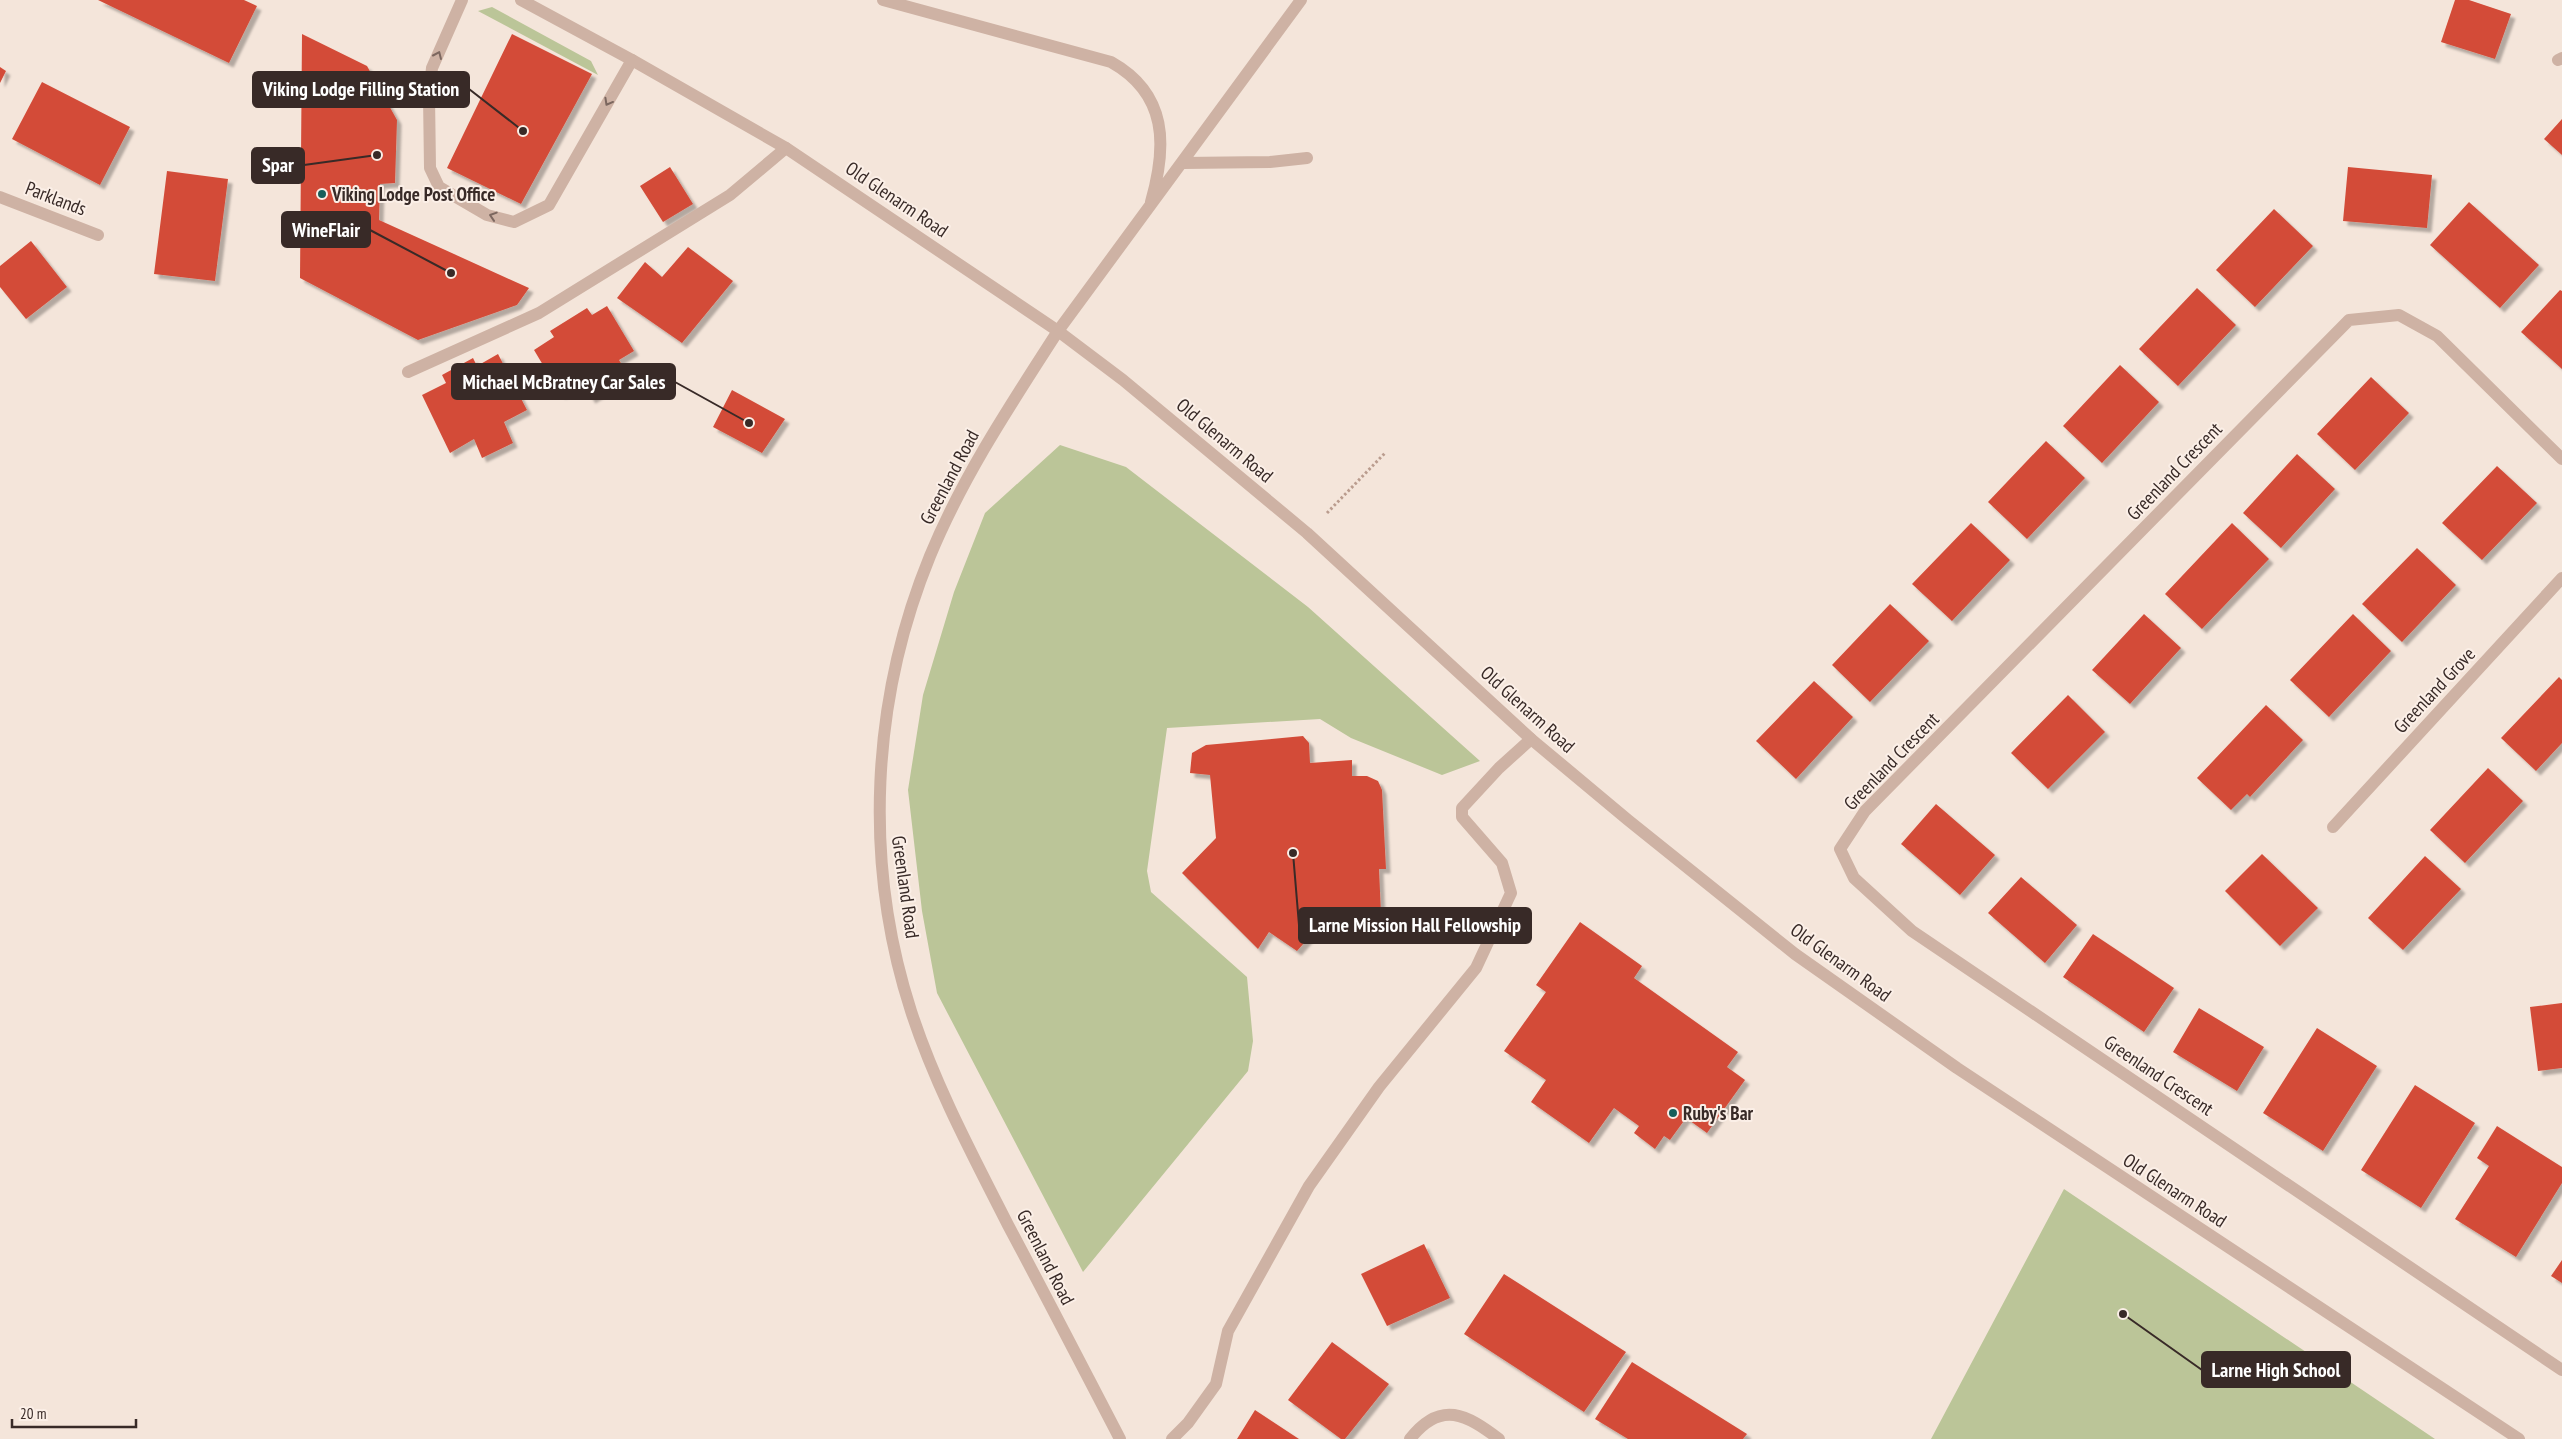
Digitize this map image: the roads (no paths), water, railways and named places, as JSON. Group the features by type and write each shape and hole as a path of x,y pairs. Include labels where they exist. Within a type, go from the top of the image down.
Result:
{"street":[{"path":"462,0 432,68 429,96 430,168 439,187 487,215 514,222 549,205 632,60"},
{"name":"Old Glenarm Road","path":"521,0 632,60 786,148 1058,331 1139,393 1307,533 1531,739 1803,960 1957,1068 2519,1439"},
{"path":"883,0 1111,62 1125,70 1141,85 1162,134 1158,174 1148,212"},
{"name":"Greenland Road","path":"1120,1439 984,1177 936,1075 911,1010 892,938 879,853 880,786 887,706 904,630 926,567 950,510 975,463 1058,331 1148,212 1301,0"},
{"path":"408,372 539,313 730,196 786,148"},
{"path":"1183,163 1270,162 1307,158"},
{"name":"Parklands","path":"0,197 98,235"},
{"name":"Greenland Crescent","path":"2562,459 2437,336 2399,314 2349,320 1865,811 1840,849 1854,878 1912,931 2562,1370"},
{"name":"Greenland Grove","path":"2333,827 2562,578"},
{"path":"1172,1439 1188,1423 1216,1384 1228,1331 1309,1186 1379,1087 1476,968 1511,893 1502,863 1462,817 1462,808 1499,768 1531,739"},
{"path":"1410,1439 1433,1420 1455,1414 1473,1421 1499,1439"}],"place":[{"name":"Viking Lodge Filling Station","path":"523,131"},
{"name":"Spar","path":"377,155"},
{"name":"Viking Lodge Post Office","path":"322,194"},
{"name":"WineFlair","path":"451,273"},
{"name":"Michael McBratney Car Sales","path":"749,423"},
{"name":"Larne Mission Hall Fellowship","path":"1293,853"},
{"name":"Ruby's Bar","path":"1673,1113"},
{"name":"Larne High School","path":"2123,1314"}]}
